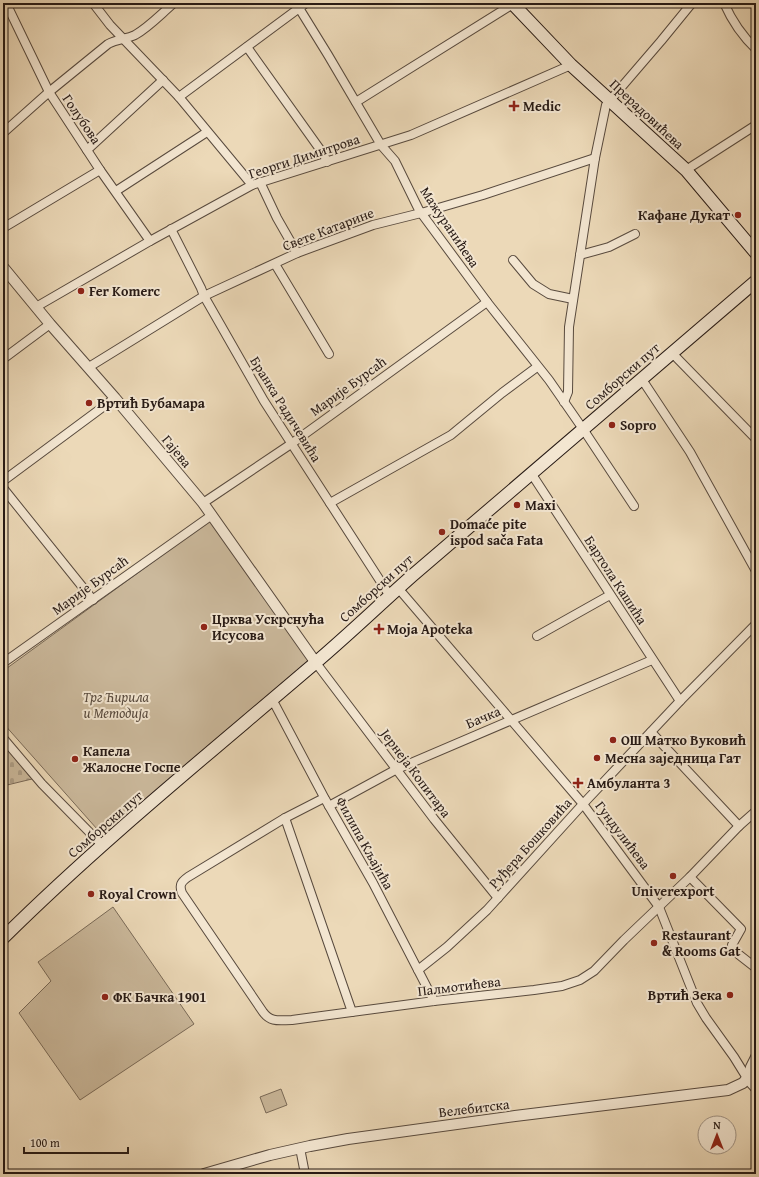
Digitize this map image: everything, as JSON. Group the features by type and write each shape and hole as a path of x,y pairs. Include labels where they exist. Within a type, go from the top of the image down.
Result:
{"main road":[{"name":"Прерадовићева","path":"513,4 571,65 686,170 756,253"},
{"name":"Сомборски пут","path":"3,938 42,899 102,845 316,663 394,592 530,473 756,281"}],"street":[{"name":"Голубова","path":"6,3 49,92 100,170 150,241"},
{"path":"93,3 110,25 179,97 252,185"},
{"path":"3,133 49,92 108,44 116,40 133,36 174,3"},
{"path":"179,97 306,3"},
{"path":"564,402 568,392 569,327 595,158 606,105 692,3"},
{"path":"724,3 737,28 756,49"},
{"path":"356,102 513,4"},
{"name":"Мажуранићева","path":"298,8 381,145 395,161 421,213 487,302 537,367 549,380 634,506"},
{"path":"247,47 327,162"},
{"name":"Георги Димитрова","path":"36,307 171,229 252,185 412,135 571,65"},
{"path":"87,150 164,80"},
{"path":"686,170 756,125"},
{"path":"116,191 207,132"},
{"name":"Свете Катарине","path":"89,367 204,296 297,253 373,225 483,195 595,158"},
{"path":"3,228 100,170"},
{"path":"260,182 277,218 297,253"},
{"name":"Бранка Радичевића","path":"171,229 204,296 264,401 330,503 394,592"},
{"path":"580,255 609,247 635,234"},
{"path":"513,260 533,284 549,294 574,299"},
{"path":"275,264 330,354"},
{"name":"Гајева","path":"3,267 203,503 316,663"},
{"name":"Марије Бурсаћ","path":"203,503 291,444 487,302"},
{"path":"3,359 50,324"},
{"path":"672,353 756,439"},
{"path":"330,503 451,435 502,393 537,367"},
{"path":"641,378 690,452 756,571"},
{"path":"3,481 115,398"},
{"name":"Бартола Кашића","path":"530,473 680,701"},
{"path":"3,488 93,600"},
{"name":"Марије Бурсаћ","path":"3,663 212,515"},
{"name":"Гундулићева","path":"394,592 510,720 583,804 659,907 697,1003 747,1078 756,1088"},
{"path":"537,636 610,595"},
{"name":"Руђера Бошковића","path":"418,970 471,926 680,701 756,624"},
{"name":"Бачка","path":"329,806 397,769 652,660"},
{"name":"Јернеја Копитара","path":"316,663 453,843 498,898"},
{"name":"Филипа Кљајића","path":"272,699 324,798 373,884 434,1001"},
{"path":"651,732 738,826"},
{"path":"3,738 42,784 102,845"},
{"path":"324,798 285,818 352,1012"},
{"name":"Палмотићева","path":"285,818 188,877 181,884 180,888 267,1017 273,1020 292,1020 434,1001 534,990 562,986 580,980 594,971 690,877 738,826 756,811"},
{"path":"690,877 741,929 732,946 733,950 736,954 756,968"},
{"path":"747,1078 750,1066 756,1055"},
{"name":"Велебитска","path":"204,1174 270,1155 348,1139 408,1130 728,1090 743,1083 747,1078"},
{"path":"300,1148 305,1174"}],"green space":[{"name":"Трг Ћирила и Методија","path":"212,519 311,661 105,838 3,723 3,671"},
{"path":"3,744 32,779 3,786"},
{"name":"ФК Бачка 1901","path":"113,907 194,1024 80,1100 19,1013 51,981 38,962"},
{"path":"281,1089 287,1105 266,1113 260,1097"}],"place":[{"name":"Medic","path":"514,106"},
{"name":"Кафане Дукат","path":"738,215"},
{"name":"Fer Komerc","path":"81,291"},
{"name":"Вртић Бубамара","path":"89,403"},
{"name":"Sopro","path":"612,425"},
{"name":"Maxi","path":"517,505"},
{"name":"Domaće pite ispod sača Fata","path":"442,532"},
{"name":"Црква Ускрснућа Исусова","path":"204,627"},
{"name":"Moja Apoteka","path":"379,629"},
{"name":"ОШ Матко Вуковић","path":"613,740"},
{"name":"Месна заједница Гат","path":"597,758"},
{"name":"Капела Жалосне Госпе","path":"75,759"},
{"name":"Амбуланта 3","path":"578,783"},
{"name":"Univerexport","path":"673,876"},
{"name":"Royal Crown","path":"91,894"},
{"name":"Restaurant & Rooms Gat","path":"654,943"},
{"name":"Вртић Зека","path":"730,995"},
{"name":"ФК Бачка 1901","path":"105,997"}]}
